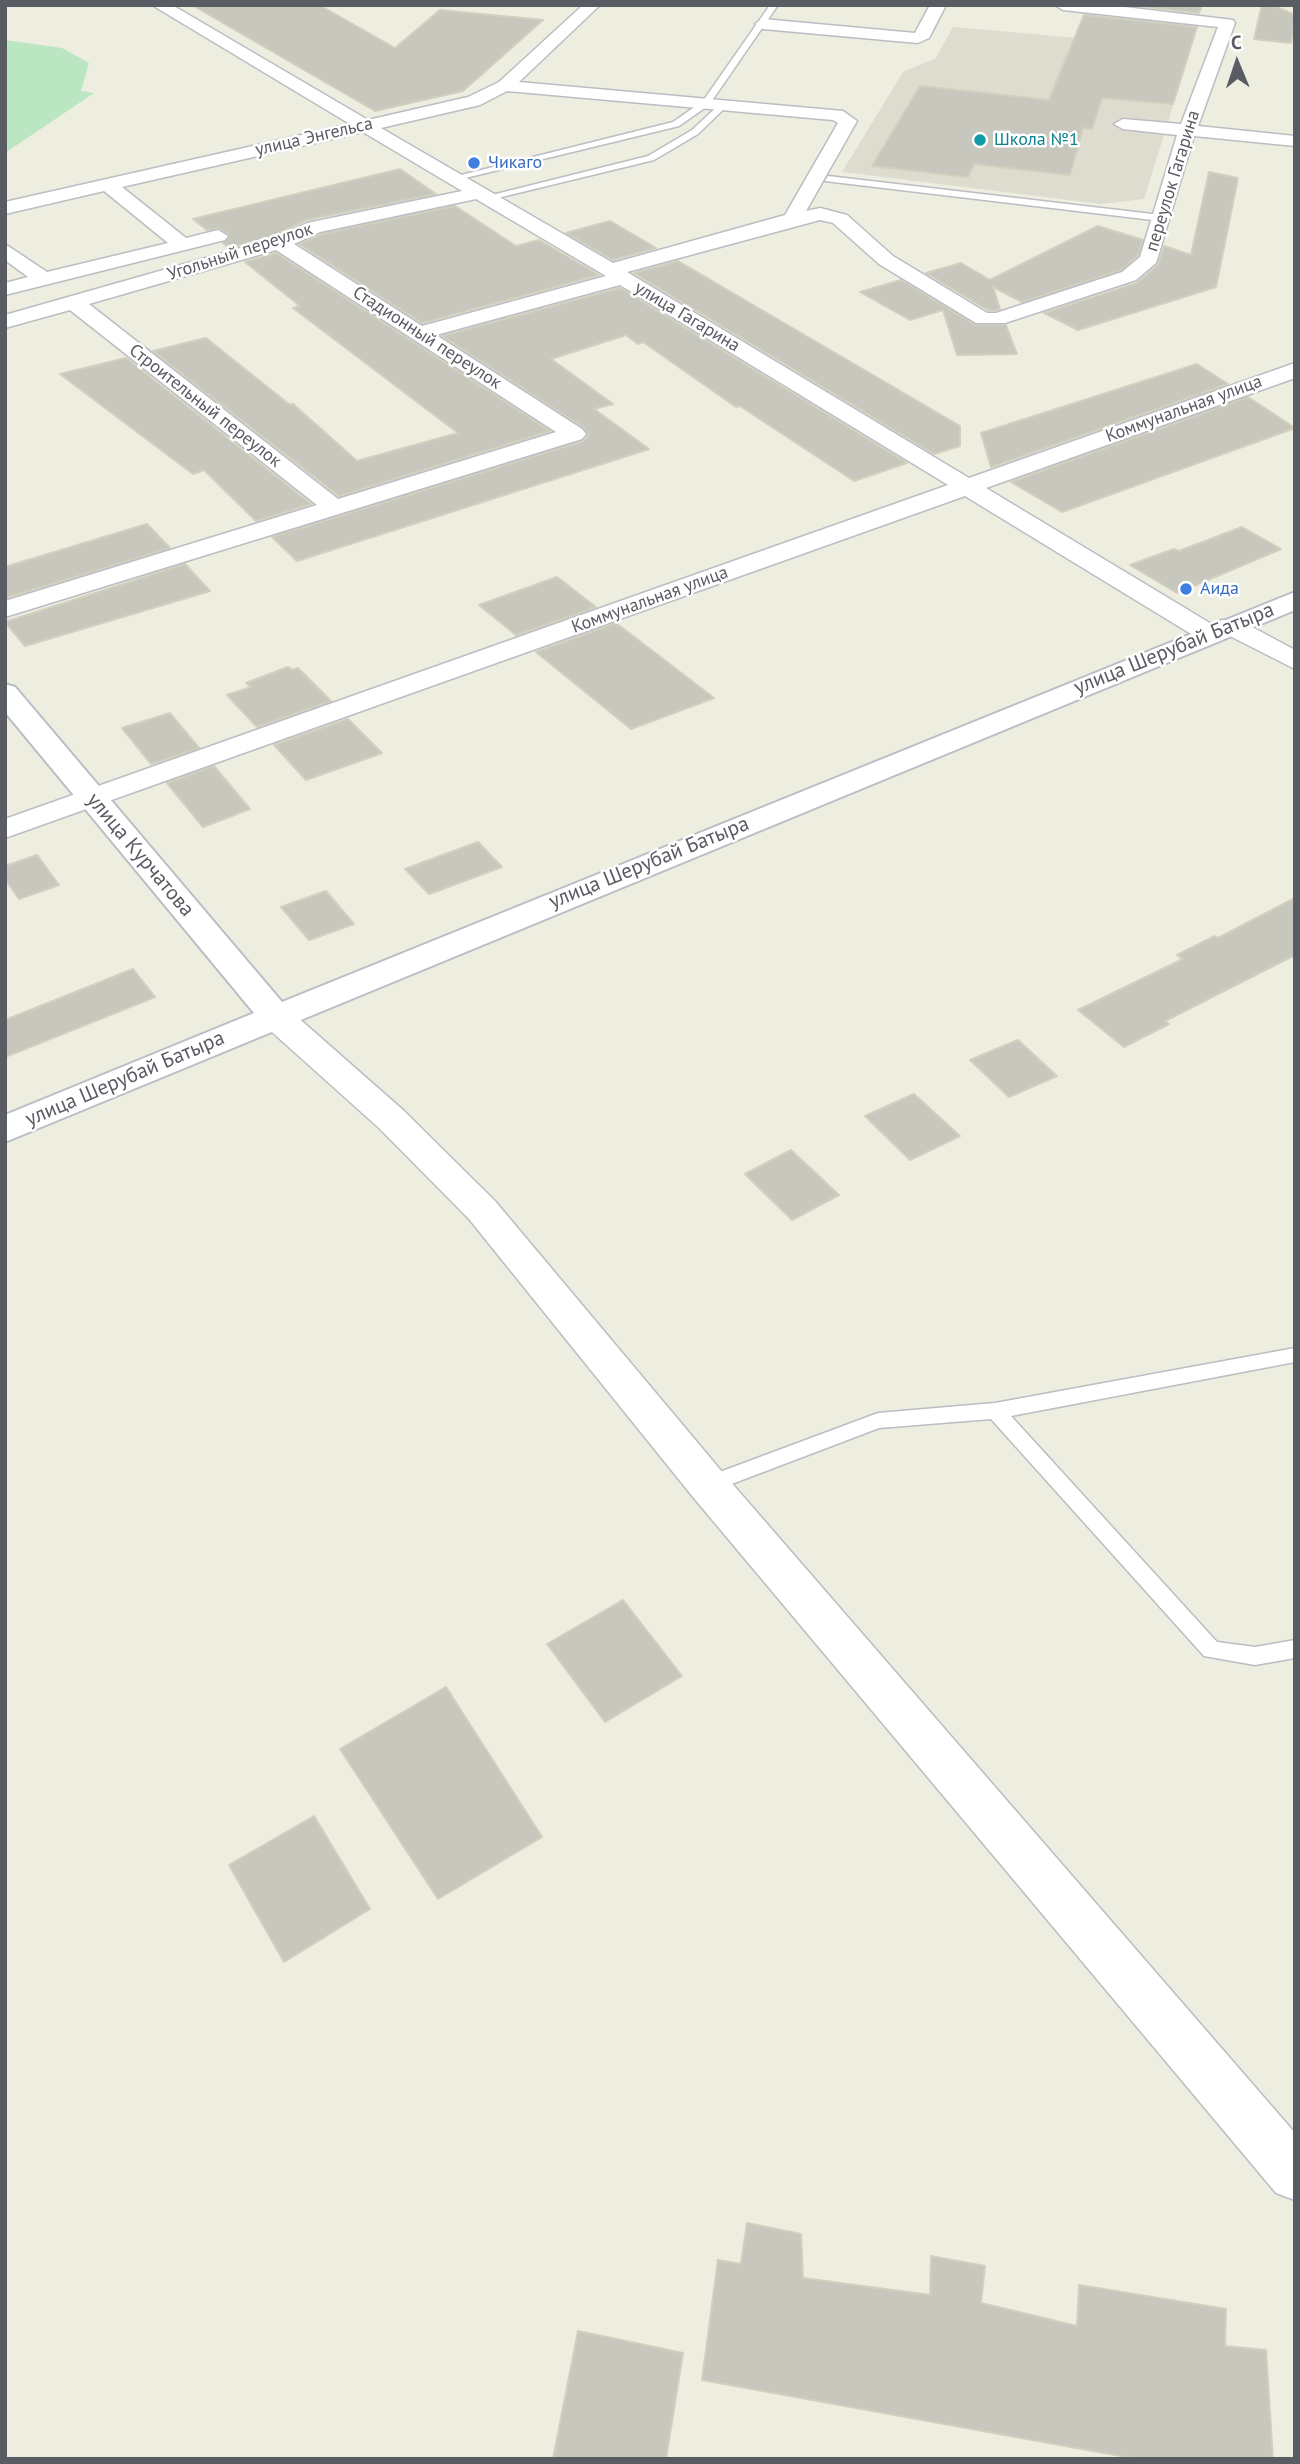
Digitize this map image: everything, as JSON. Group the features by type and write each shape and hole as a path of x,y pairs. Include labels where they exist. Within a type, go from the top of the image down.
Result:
{"street":[{"name":"улица Гагарина","path":"160,5 616,274 968,486 1220,630 1295,662"},
{"name":"улица Энгельса","path":"5,208 474,101 505,86 592,5"},
{"path":"763,24 918,38 923,35 938,5"},
{"name":"переулок Гагарина","path":"840,219 886,260 983,318 998,319 1129,276 1149,259 1187,131 1227,23 1063,5"},
{"path":"505,86 846,118 848,121 826,173 792,219"},
{"path":"1123,124 1295,141"},
{"path":"826,173 840,219"},
{"path":"279,232 453,178"},
{"path":"108,185 183,245"},
{"name":"Угольный переулок","path":"5,322 75,303 279,232 482,196"},
{"path":"420,333 792,219 820,214 840,219"},
{"path":"5,289 237,232"},
{"name":"Стадионный переулок","path":"279,232 420,333 574,435 335,508"},
{"path":"5,250 43,279"},
{"name":"Строительный переулок","path":"75,303 335,508"},
{"name":"Коммунальная улица","path":"5,829 1295,370"},
{"path":"5,609 335,508"},
{"name":"улица Шерубай Батыра","path":"5,1129 275,1016 1295,600"},
{"name":"улица Курчатова","path":"5,693 275,1016"},
{"path":"275,1016 391,1119 482,1210 708,1485 1295,2174"}],"lane":[{"path":"482,196 651,158 695,132 715,104 774,5"},
{"path":"453,178 676,124 715,104"},
{"path":"826,173 1161,218"},
{"path":"708,1485 878,1421 995,1411 1295,1355"},
{"path":"995,1411 1211,1650 1255,1656 1295,1649"}],"shaded area":[{"path":"953,27 1191,48 1144,199 1102,204 842,172 903,72 936,58"}],"green space":[{"path":"5,40 62,48 89,63 81,91 94,93 5,153"}],"building":[{"path":"192,5 319,5 395,48 440,10 543,20 463,91 375,111"},
{"path":"1132,5 1202,5 1199,13"},
{"path":"1262,5 1272,5 1295,15 1291,43 1254,39"},
{"path":"1084,15 1197,27 1173,104 1102,98 1092,129 1083,128 1070,175 974,164 968,177 872,166 920,86 1049,100"},
{"path":"400,169 436,194 306,220 271,237 229,248 223,243 230,238 229,234 219,228 207,230 193,219"},
{"path":"1209,172 1238,178 1216,287 1078,330 1044,313 1137,283 1158,265 1164,246 1191,255"},
{"path":"455,206 516,246 539,240 599,275 422,323 299,244 321,234"},
{"path":"610,221 656,248 613,260 566,233"},
{"path":"1098,226 1143,240 1138,255 1121,270 1022,302 993,287 1000,309 988,310 926,273 961,263 990,280"},
{"path":"276,253 550,431 339,496 153,351 206,338 290,405 293,404 357,461 458,433 293,308 300,306 245,262"},
{"path":"678,261 960,426 960,446 934,454 634,273"},
{"path":"901,280 975,325 1006,325 1017,354 957,355 943,310 910,320 860,292"},
{"path":"620,288 907,463 854,481 740,406 736,407 643,342 638,344 626,335 551,359 613,404 594,409 649,449 297,561 272,537 584,441 589,434 583,427 442,336"},
{"path":"126,358 311,504 256,521 204,470 193,474 60,374"},
{"path":"1197,364 1228,384 991,467 981,433"},
{"path":"1248,397 1295,428 1062,512 1011,482"},
{"path":"147,524 170,548 5,598 5,567"},
{"path":"1242,527 1281,549 1177,593 1130,565 1174,549 1179,551"},
{"path":"185,564 210,591 25,646 5,622"},
{"path":"557,577 596,607 516,635 479,605"},
{"path":"616,623 714,698 631,729 536,652"},
{"path":"288,667 292,670 298,668 331,701 257,727 227,695 251,687 246,683"},
{"path":"170,713 199,748 151,764 122,728"},
{"path":"348,719 382,753 306,780 274,745"},
{"path":"214,766 250,809 203,827 167,783"},
{"path":"478,842 502,867 429,894 405,869"},
{"path":"37,855 59,885 19,899 5,879 5,866"},
{"path":"326,891 354,924 309,940 281,907"},
{"path":"1295,898 1295,955 1165,1021 1169,1024 1124,1047 1078,1010 1183,959 1177,955 1215,936 1218,938"},
{"path":"133,969 155,997 5,1057 5,1020"},
{"path":"1018,1040 1057,1076 1009,1097 970,1060"},
{"path":"914,1094 960,1136 910,1160 865,1116"},
{"path":"791,1150 839,1195 792,1220 745,1174"},
{"path":"623,1600 682,1676 605,1722 547,1644"},
{"path":"446,1687 542,1837 438,1899 340,1749"},
{"path":"314,1816 370,1909 284,1962 229,1865"},
{"path":"747,2223 801,2234 803,2278 930,2295 931,2256 985,2266 981,2303 1077,2326 1079,2285 1226,2309 1225,2346 1266,2350 1273,2459 1137,2459 702,2380 718,2260 741,2264"},
{"path":"578,2331 683,2353 666,2459 553,2459"}],"place":[{"name":"Школа №1","path":"980,140"},
{"name":"Чикаго","path":"474,163"},
{"name":"Аида","path":"1186,589"}]}
